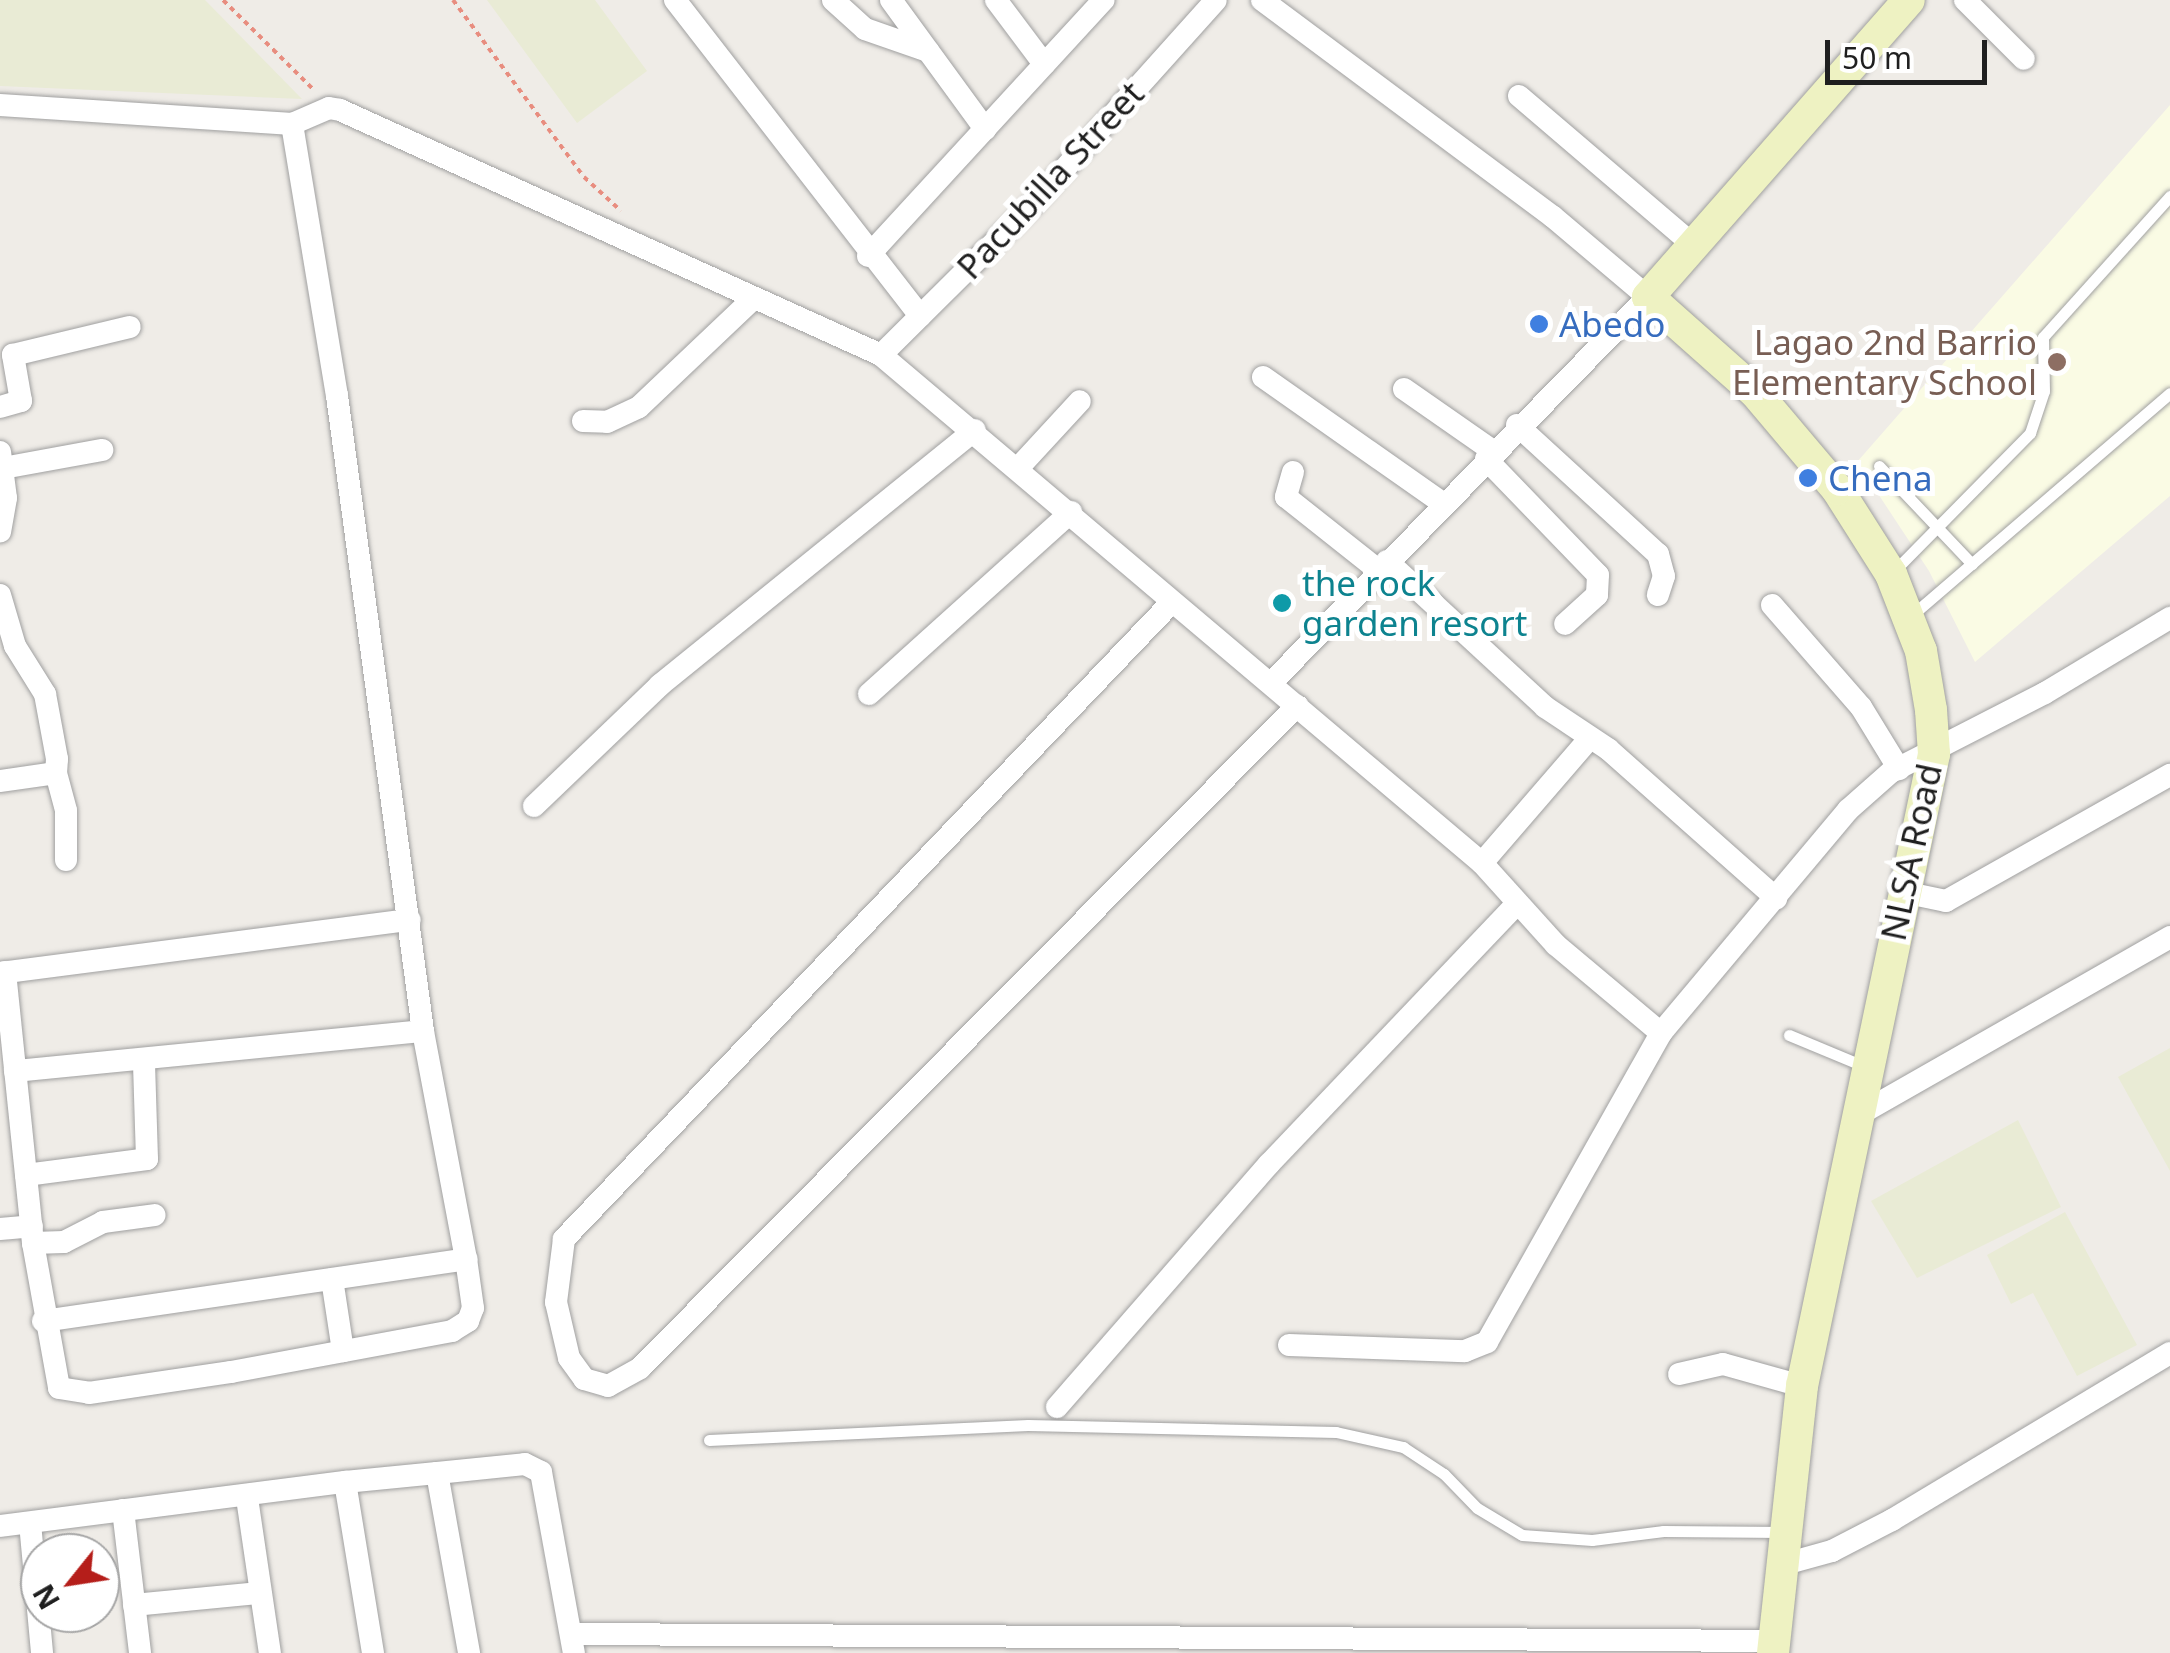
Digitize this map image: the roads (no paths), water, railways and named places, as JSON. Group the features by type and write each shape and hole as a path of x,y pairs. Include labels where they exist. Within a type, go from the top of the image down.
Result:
{"main road":[{"path":"1648,297 1696,247 1894,4"},
{"name":"NLSA Road","path":"1648,297 1794,433 1891,574 1925,668 1934,754 1902,892 1802,1386 1774,1647"}],"street":[{"path":"675,0 868,256 920,316"},
{"path":"833,0 865,29 928,51"},
{"path":"891,0 984,129"},
{"path":"996,0 1044,64"},
{"path":"868,256 1103,0"},
{"name":"Pacubilla Street","path":"881,356 1032,205 1216,0"},
{"path":"1262,0 1552,216 1648,297 1516,425 1271,683"},
{"path":"1964,0 2024,59"},
{"path":"1519,96 1696,247"},
{"path":"0,104 292,124 329,108 881,356 1020,466 1172,602 1482,864 1518,904 1661,1032"},
{"path":"292,124 410,920 424,1031 473,1308 460,1327 343,1351 67,1392 54,1381 44,1321 2,972 410,920"},
{"path":"583,422 607,422 638,407 753,299"},
{"path":"0,407 21,402 12,355 130,328"},
{"path":"1263,378 1444,504"},
{"path":"1404,389 1489,455 1598,576 1597,595 1565,624"},
{"path":"1020,466 1080,400"},
{"path":"1516,425 1658,554 1664,576 1658,595"},
{"path":"534,806 660,684 975,430"},
{"path":"0,531 2,460 102,450"},
{"path":"1293,472 1286,496 1382,566 1533,696 1640,776 1776,898"},
{"path":"869,694 1071,512"},
{"path":"0,596 15,646 45,694 56,773 66,810 66,860"},
{"path":"1172,602 564,1239 556,1302 569,1358 584,1379 608,1386 640,1368 1298,706"},
{"path":"1772,605 1861,708 1899,769"},
{"path":"1289,1344 1465,1351 1487,1342 1661,1032 1848,810 1899,769 1934,754 2170,618"},
{"path":"1482,864 1589,738"},
{"path":"0,781 56,773"},
{"path":"1902,892 1946,901 2170,775"},
{"path":"1057,1408 1294,1137 1518,904"},
{"path":"1860,1114 2170,938"},
{"path":"14,1071 424,1031"},
{"path":"26,1175 148,1159 144,1061"},
{"path":"0,1229 64,1242 103,1222 155,1215"},
{"path":"44,1321 466,1259"},
{"path":"332,1279 343,1351"},
{"path":"1786,1548 1832,1550 1892,1520 2170,1353"},
{"path":"1679,1374 1723,1364 1802,1386"},
{"path":"0,1526 247,1498 346,1482 525,1464 541,1472 573,1643 1774,1647"},
{"path":"437,1473 469,1653"},
{"path":"346,1482 373,1653"},
{"path":"247,1498 270,1653"},
{"path":"123,1510 140,1653"},
{"path":"30,1523 42,1653"},
{"path":"134,1605 259,1594"}],"lane":[{"path":"1891,574 2030,433 2044,391 2043,337 2055,318 2170,196"},
{"path":"1909,617 2170,393"},
{"path":"1880,466 1972,564"},
{"path":"1789,1036 1866,1067"},
{"path":"709,1440 1028,1425 1336,1432 1403,1446 1444,1474 1477,1508 1522,1535 1592,1540 1662,1531 1786,1548"}],"place":[{"name":"Abedo","path":"1539,324"},
{"name":"Lagao 2nd Barrio Elementary School","path":"2057,362"},
{"name":"Chena","path":"1808,478"},
{"name":"the rock garden resort","path":"1282,603"}]}
